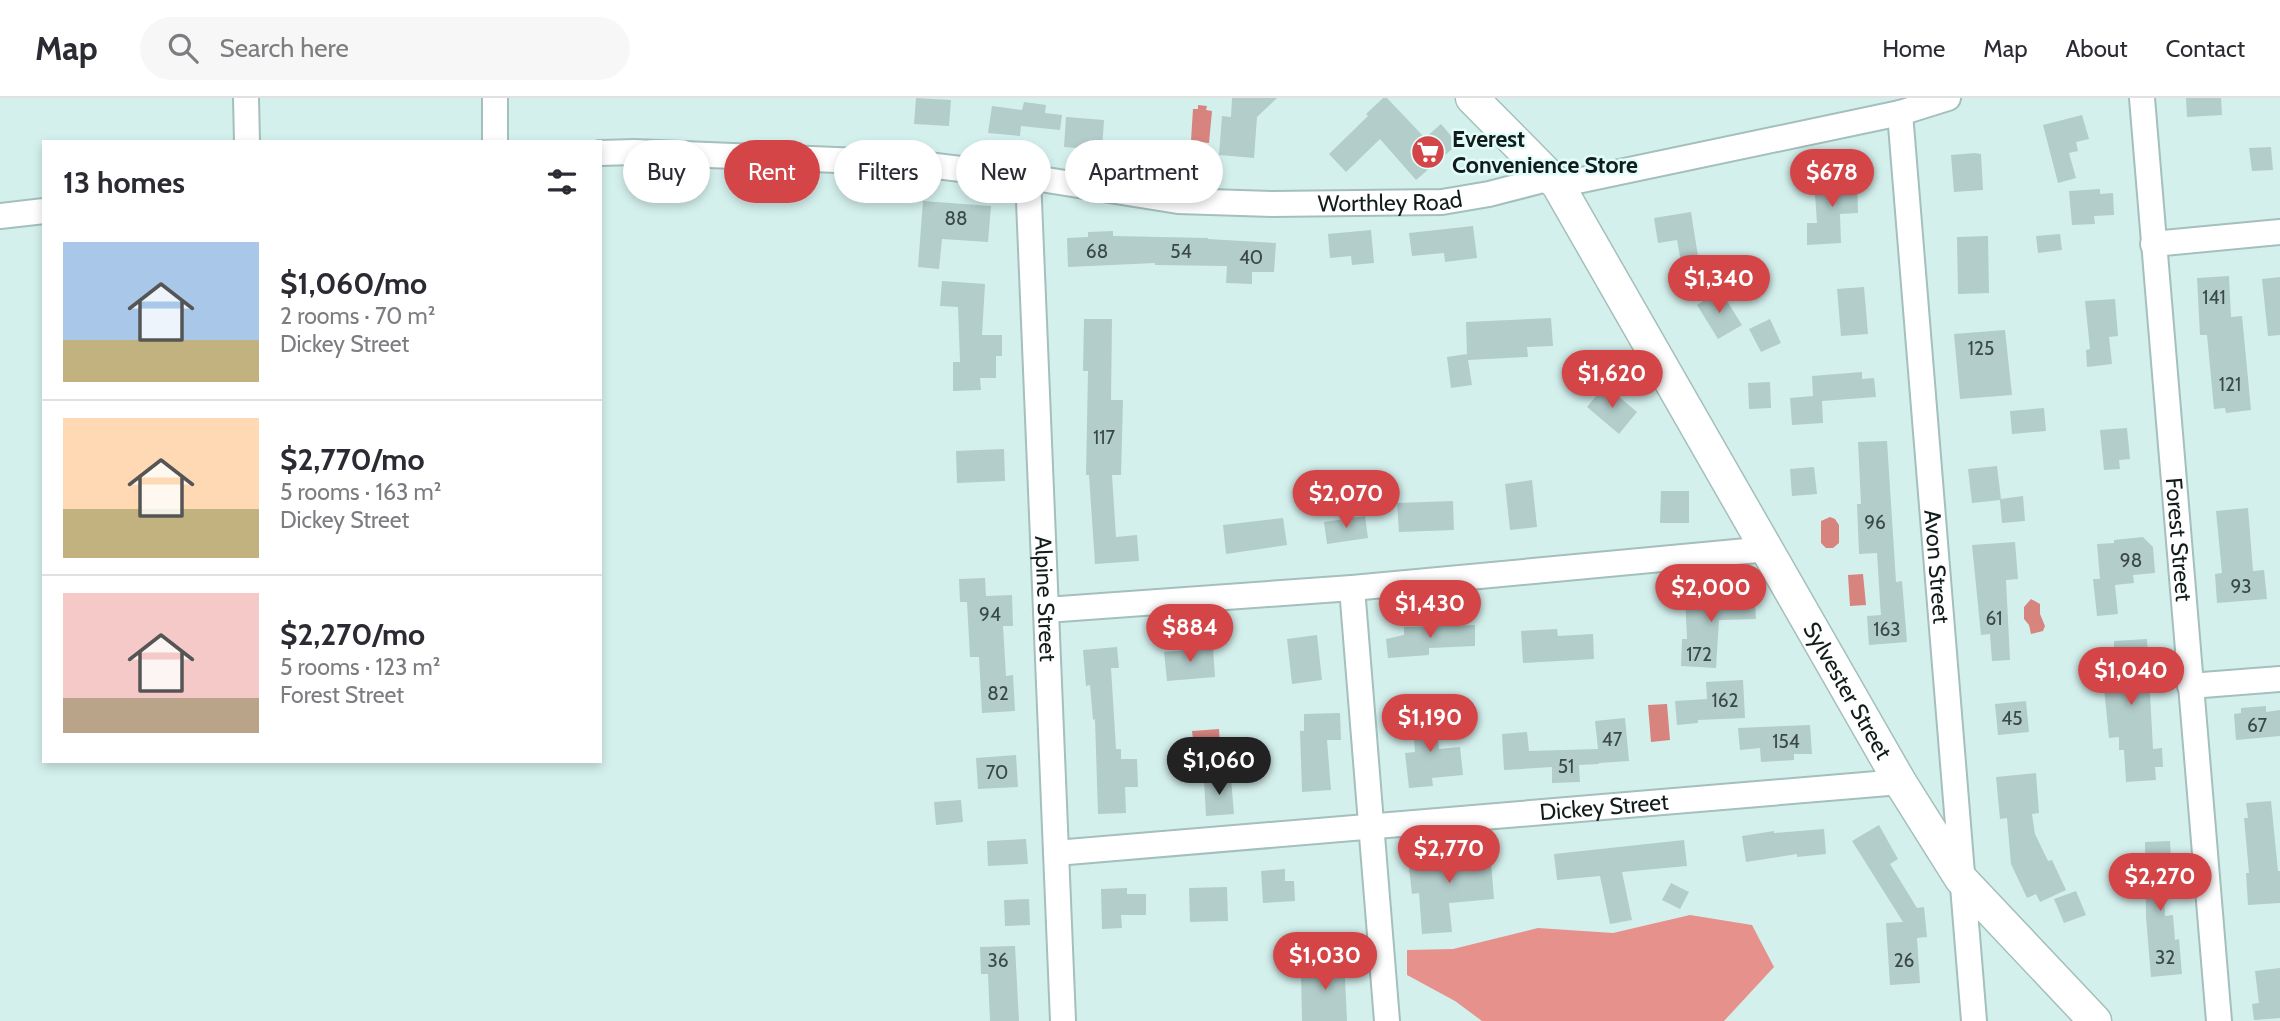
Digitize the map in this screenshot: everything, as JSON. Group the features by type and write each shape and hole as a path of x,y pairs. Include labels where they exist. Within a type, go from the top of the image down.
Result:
{"street":[{"path":"246,98 247,140"},
{"path":"495,98 495,140"},
{"name":"Sylvester Street","path":"1472,98 1554,181 1768,549 1899,782 1961,879 2095,1021"},
{"name":"Worthley Road","path":"1051,181 1178,201 1272,204 1442,201 1900,113 1948,98"},
{"name":"Forest Street","path":"2141,98 2220,1021"},
{"name":"Avon Street","path":"1900,113 1974,1021"},
{"name":"Worthley Road","path":"602,153 911,163 956,168"},
{"name":"Alpine Street","path":"1029,203 1063,1021"},
{"path":"0,216 42,211"},
{"path":"2153,244 2280,232"},
{"path":"1046,610 1352,588 1768,549"},
{"path":"1352,588 1387,1021"},
{"path":"2190,687 2280,679"},
{"name":"Dickey Street","path":"1056,853 1899,782"}],"shaded area":[{"path":"1198,105 1207,106 1206,110 1212,111 1209,140 1191,140 1193,109 1198,109"},
{"path":"1830,517 1839,525 1839,543 1833,548 1826,548 1821,543 1821,521"},
{"path":"1863,574 1866,605 1850,606 1848,575"},
{"path":"2031,599 2040,604 2040,614 2045,626 2043,631 2031,634 2024,619 2024,607"},
{"path":"1667,704 1670,740 1651,742 1648,705"},
{"path":"1219,729 1220,747 1194,748 1192,731"},
{"path":"1690,915 1752,925 1774,967 1724,1021 1482,1021 1455,1001 1407,975 1407,950 1453,949 1538,928 1613,933"}],"building":[{"path":"916,98 951,100 949,126 914,124"},
{"path":"1232,98 1277,98 1257,117 1254,158 1223,155 1223,140 1220,140 1222,116 1231,117"},
{"path":"1383,98 1387,98 1425,138 1441,124 1458,144 1416,180 1380,139 1346,172 1329,154"},
{"path":"2186,98 2221,98 2222,115 2187,117"},
{"path":"1024,102 1046,105 1045,113 1062,115 1060,130 1021,126 1020,136 988,133 992,106 1022,110"},
{"path":"2082,115 2089,139 2076,142 2078,151 2069,153 2076,178 2058,183 2043,125"},
{"path":"1066,117 1104,120 1103,140 1065,140 1064,147"},
{"path":"2271,147 2273,170 2252,171 2249,148"},
{"path":"1981,154 1983,190 1954,192 1951,155"},
{"path":"1857,178 1858,213 1840,214 1841,243 1807,245 1807,223 1817,223 1814,180"},
{"path":"2100,189 2100,194 2113,193 2114,215 2094,216 2095,224 2072,225 2069,191"},
{"path":"923,203 991,206 988,242 942,239 939,269 918,267"},
{"path":"1691,212 1701,275 1684,278 1677,240 1658,243 1654,218"},
{"path":"1473,226 1477,258 1445,262 1444,253 1412,256 1409,233"},
{"path":"1371,230 1374,263 1352,265 1351,256 1330,258 1328,234"},
{"path":"1113,231 1113,236 1276,243 1274,272 1252,272 1252,284 1226,283 1227,266 1155,263 1068,267 1067,238 1088,237 1088,232"},
{"path":"2060,234 2062,250 2038,253 2036,236"},
{"path":"1988,236 1989,293 1958,294 1957,237"},
{"path":"2229,276 2231,317 2242,316 2251,410 2226,413 2225,408 2214,409 2207,335 2200,335 2197,278"},
{"path":"2280,277 2280,335 2268,336 2262,279"},
{"path":"942,281 985,284 982,335 1002,335 1002,356 996,356 996,378 980,378 981,390 953,391 953,362 960,362 958,307 940,306"},
{"path":"1864,287 1868,334 1841,336 1837,289"},
{"path":"1720,290 1742,325 1718,339 1697,305"},
{"path":"2115,299 2118,336 2109,337 2112,364 2087,367 2086,350 2090,349 2085,301"},
{"path":"1551,318 1553,346 1527,347 1528,357 1468,360 1472,385 1451,388 1447,357 1467,354 1466,322"},
{"path":"1084,319 1112,319 1111,400 1123,400 1121,475 1112,475 1116,537 1137,535 1139,561 1095,564 1089,475 1086,475 1088,371 1083,371"},
{"path":"1770,319 1781,343 1761,352 1749,329"},
{"path":"2005,330 2012,395 1960,399 1954,334"},
{"path":"1862,372 1862,379 1874,378 1876,397 1822,401 1823,423 1792,425 1790,398 1813,396 1812,376"},
{"path":"1770,382 1771,408 1749,409 1748,383"},
{"path":"1605,385 1637,412 1619,434 1587,407"},
{"path":"2044,408 2046,431 2012,434 2010,411"},
{"path":"2127,428 2130,459 2119,460 2120,469 2104,470 2100,430"},
{"path":"1887,441 1896,582 1902,581 1907,642 1869,645 1867,616 1881,615 1877,553 1859,554 1857,504 1861,504 1858,442"},
{"path":"1004,449 1005,481 957,483 956,451"},
{"path":"1997,466 2001,499 2023,496 2025,521 2002,523 2000,500 1972,503 1968,469"},
{"path":"1814,467 1817,494 1792,496 1790,469"},
{"path":"1532,480 1537,527 1510,530 1505,484"},
{"path":"1661,491 1689,491 1689,523 1660,523"},
{"path":"1453,501 1454,530 1399,532 1397,503"},
{"path":"2248,508 2253,571 2264,570 2267,599 2217,603 2215,574 2222,573 2216,511"},
{"path":"1365,516 1368,538 1327,544 1324,522"},
{"path":"1283,518 1287,545 1226,554 1223,525"},
{"path":"2143,537 2153,547 2155,573 2133,575 2134,583 2115,585 2118,614 2097,616 2093,579 2100,579 2097,544"},
{"path":"2015,542 2018,579 2006,580 2010,660 1992,661 1990,634 1981,635 1972,545"},
{"path":"985,578 986,596 1012,595 1013,626 1003,626 1006,676 1013,675 1015,711 982,713 979,657 970,657 967,602 960,602 959,579"},
{"path":"1754,592 1756,619 1719,620 1716,668 1681,666 1682,639 1687,639 1685,596"},
{"path":"1475,625 1475,646 1429,648 1429,655 1388,658 1386,639 1404,635 1404,627"},
{"path":"1557,629 1558,636 1593,634 1594,659 1523,663 1521,631"},
{"path":"1317,635 1322,680 1292,684 1287,639"},
{"path":"2147,639 2153,749 2162,748 2163,767 2155,767 2156,780 2126,782 2124,750 2119,750 2119,737 2109,738 2100,648 2114,648 2114,641"},
{"path":"1117,647 1119,668 1111,668 1116,749 1121,749 1121,759 1137,759 1138,787 1125,787 1126,813 1098,814 1095,719 1093,720 1090,685 1086,686 1083,650"},
{"path":"1213,648 1215,677 1167,681 1164,652"},
{"path":"1743,680 1745,718 1698,720 1698,723 1677,725 1675,701 1707,699 1706,682"},
{"path":"2026,701 2029,732 1998,735 1995,704"},
{"path":"2266,706 2266,712 2280,710 2280,736 2236,740 2234,714 2241,713 2241,708"},
{"path":"1435,710 1439,749 1460,747 1463,775 1432,778 1433,786 1409,788 1405,753 1415,752 1412,712"},
{"path":"1340,713 1341,740 1327,740 1331,790 1302,792 1300,731 1304,731 1304,714"},
{"path":"1625,718 1629,761 1599,763 1598,756 1599,764 1579,765 1580,782 1552,783 1552,767 1504,770 1502,734 1527,732 1529,751 1598,749 1595,721"},
{"path":"1810,725 1812,754 1794,754 1794,760 1761,762 1760,748 1740,750 1738,728"},
{"path":"1016,755 1018,787 978,789 976,758"},
{"path":"2036,773 2039,813 2032,814 2035,834 2048,861 2052,860 2066,890 2040,902 2036,894 2027,898 2011,864 2007,818 2000,819 1996,777"},
{"path":"1231,778 1234,814 1206,816 1204,780"},
{"path":"961,800 963,822 936,825 934,802"},
{"path":"2271,801 2280,871 2280,903 2248,905 2246,873 2249,873 2244,818 2248,818 2246,803"},
{"path":"1879,825 1898,859 1890,864 1917,908 1924,907 1927,937 1917,938 1920,983 1890,985 1886,923 1903,922 1852,841"},
{"path":"1824,829 1826,854 1797,857 1797,854 1746,862 1742,836 1774,831"},
{"path":"1026,839 1028,864 988,866 987,841"},
{"path":"1684,840 1687,866 1622,872 1632,920 1610,924 1600,876 1557,880 1554,854"},
{"path":"2170,841 2172,878 2163,878 2165,916 2173,915 2175,940 2179,939 2182,974 2151,977 2146,917 2145,842"},
{"path":"1490,850 1494,899 1449,903 1452,932 1422,934 1419,893 1412,894 1408,859"},
{"path":"1285,869 1285,881 1294,881 1295,901 1263,903 1261,871"},
{"path":"1671,883 1689,892 1680,909 1662,900"},
{"path":"1227,887 1228,921 1190,922 1189,888"},
{"path":"1127,888 1127,894 1146,894 1146,915 1121,915 1122,928 1102,929 1101,889"},
{"path":"2076,891 2086,915 2064,923 2054,899"},
{"path":"1029,899 1030,925 1005,926 1004,900"},
{"path":"1015,946 1019,1021 990,1021 988,974 981,974 980,947"},
{"path":"1344,957 1347,1021 1302,1021 1301,973 1320,972 1319,958"},
{"path":"2280,968 2280,1018 2254,1020 2252,1004 2259,1003 2255,971"}],"place":[{"name":"Everest Convenience Store","path":"1428,152"}]}
